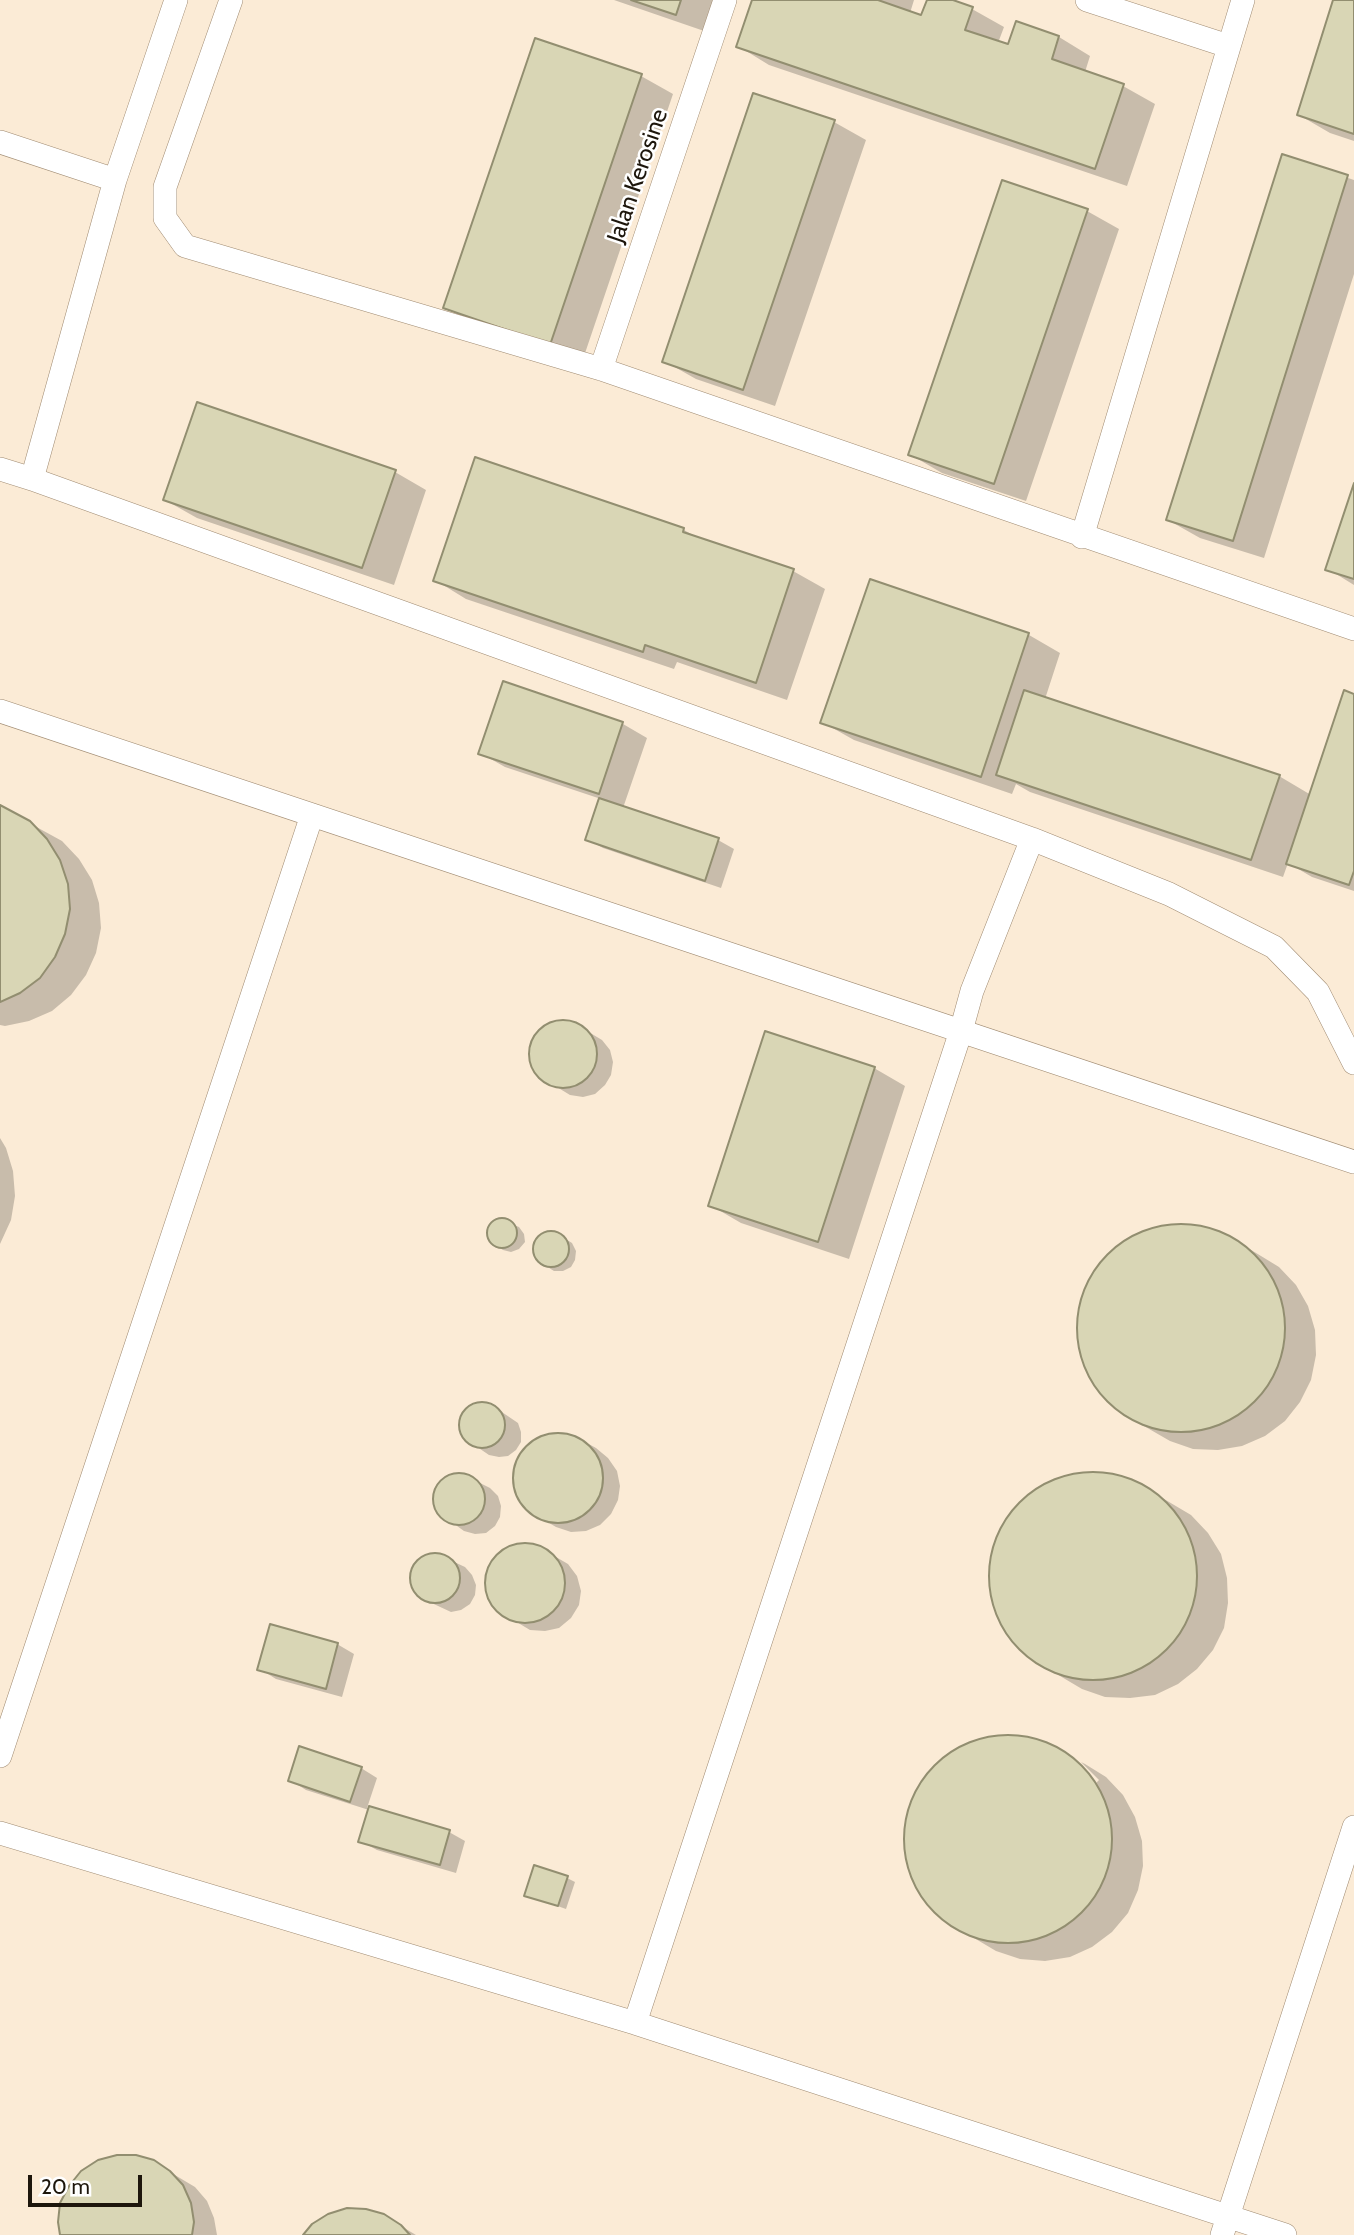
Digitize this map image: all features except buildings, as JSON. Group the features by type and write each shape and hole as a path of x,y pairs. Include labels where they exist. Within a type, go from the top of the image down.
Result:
{"lane":[{"path":"32,479 115,180 176,0"},
{"path":"231,0 166,187 165,218 185,246 601,369 1354,629"},
{"name":"Jalan Kerosine","path":"601,369 725,0"},
{"path":"1087,0 1228,46"},
{"path":"1082,537 1243,0"},
{"path":"0,142 115,180"},
{"path":"0,469 1032,839 1168,894 1274,947 1318,992 1354,1063"},
{"path":"0,711 1354,1162"},
{"path":"0,1756 312,815"},
{"path":"635,2023 972,991 1032,839"},
{"path":"1225,2226 1354,1827"},
{"path":"0,1833 635,2023 1225,2226 1285,2235"}],"shaded area":[{"path":"0,0 1354,0 1354,2235 0,2235"}]}
